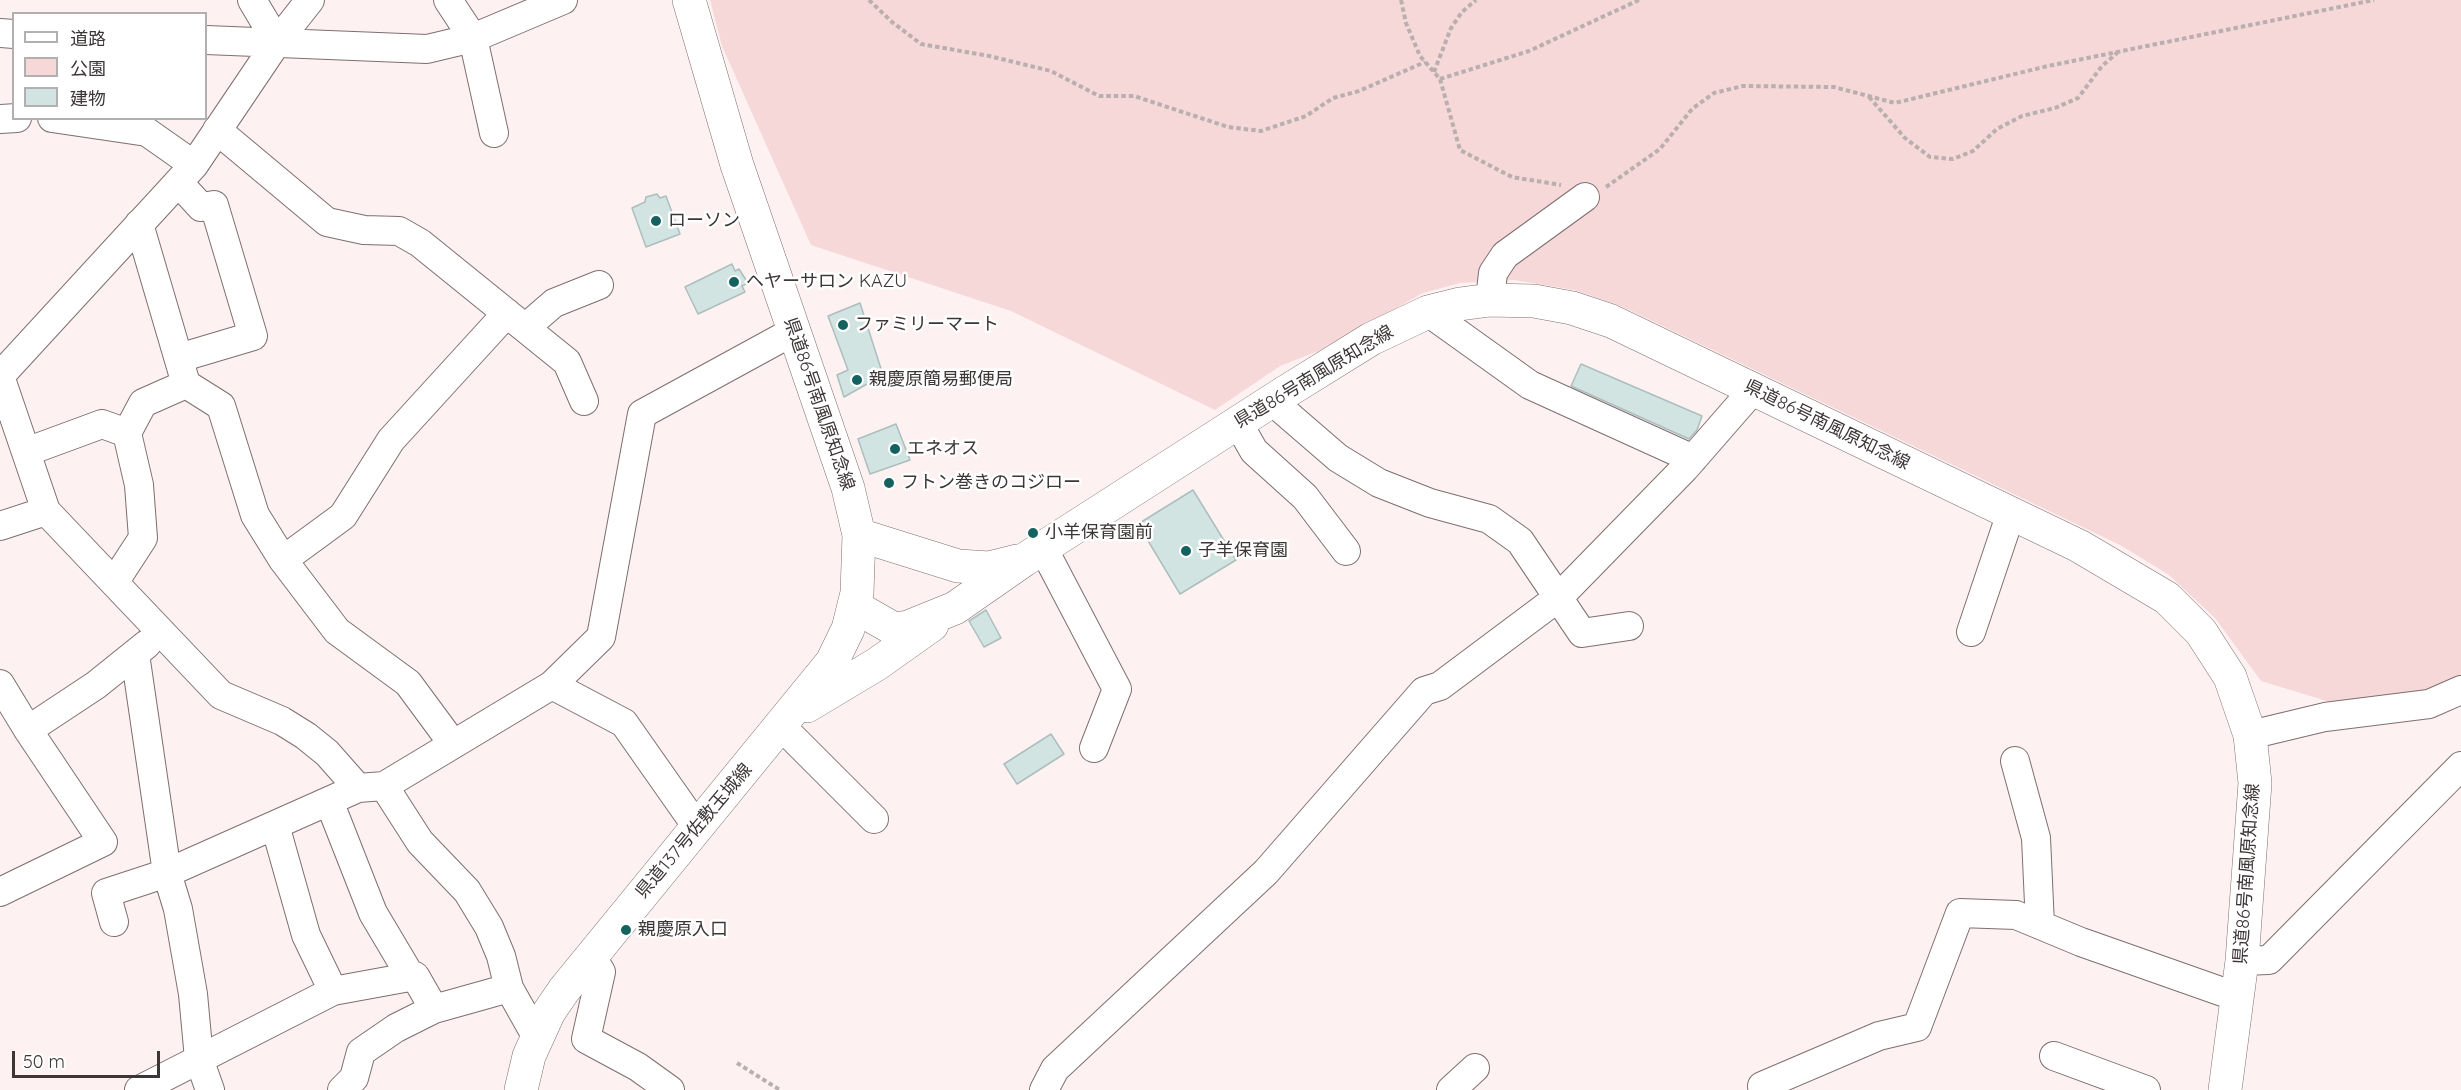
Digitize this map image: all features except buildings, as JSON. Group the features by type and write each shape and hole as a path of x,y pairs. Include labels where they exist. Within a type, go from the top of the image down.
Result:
{"main road":[{"name":"県道86号南風原知念線","path":"688,0 737,165 848,488 859,535 859,578 854,606 894,629 908,627 955,608 1033,554 1371,339 1428,312 1490,300 1534,301 1611,321 2116,565 2167,598 2201,632 2230,677 2250,735 2255,783 2242,962 2225,1090"},
{"name":"県道86号南風原知念線","path":"859,535 958,566 989,568 1033,554"},
{"name":"県道137号佐敷玉城線","path":"521,1090 536,1036 564,990 788,719 832,662 848,629 854,606"},
{"path":"788,719 877,664 955,608"}],"street":[{"path":"252,0 277,42"},
{"path":"310,0 277,42 186,173 0,376 46,511 221,695 282,721 306,736 371,787 473,900 489,927 501,957 509,988 536,1036"},
{"path":"448,0 473,38 494,133"},
{"path":"207,40 427,49 473,38 506,11 563,0"},
{"path":"66,120 147,132 186,173 201,207 214,205 253,336 183,371 142,403 127,433 139,484 143,538 115,581"},
{"path":"217,130 327,222 364,230 399,231 420,243 567,362 584,401"},
{"path":"1490,300 1492,273 1505,255 1585,197"},
{"path":"139,224 183,371 221,406 255,515 283,560 338,631 408,683 453,744"},
{"path":"283,560 343,516 390,440 516,320 599,285"},
{"path":"1428,312 1530,385 1693,459"},
{"path":"114,922 106,893 167,873 329,801 371,787 453,744 552,685 601,637 642,414 794,331"},
{"path":"1044,1090 1055,1069 1266,872 1424,691 1440,686 1559,597 1693,459 1752,390"},
{"path":"1272,401 1338,458 1379,483 1430,504 1489,519 1520,541 1582,633 1629,626"},
{"path":"1238,423 1254,451 1305,496 1346,551"},
{"path":"26,452 102,424 127,433"},
{"path":"0,526 46,511"},
{"path":"1971,632 2011,513"},
{"path":"1033,554 1117,689 1094,748"},
{"path":"28,730 96,685 160,633"},
{"path":"135,654 167,873 178,909 193,994 199,1059 210,1090"},
{"path":"0,684 103,842 0,892"},
{"path":"552,685 624,723 697,827"},
{"path":"2250,735 2325,717 2429,704 2461,690"},
{"path":"788,719 874,819"},
{"path":"2015,761 2036,838 2040,925"},
{"path":"2242,962 2269,960 2461,766"},
{"path":"329,801 373,913 411,977"},
{"path":"275,825 306,935 333,991"},
{"path":"1762,1086 1879,1036 1917,1027 1960,913 2016,915 2080,942 2237,997"},
{"path":"591,956 601,972 586,1039 638,1067 670,1090"},
{"path":"139,1090 333,991 415,976 435,1009"},
{"path":"342,1090 354,1078 362,1052 396,1028 435,1009 509,988"},
{"path":"2054,1056 2146,1090"},
{"path":"1451,1090 1474,1068"}],"path":[{"path":"869,0 892,22 921,44 988,56 1051,71 1099,96 1134,96 1228,127 1262,130 1306,116 1333,98 1359,91 1425,62"},
{"path":"1401,0 1406,23 1425,62 1440,79 1460,150 1512,177 1566,186 1585,197 1611,185 1660,149 1692,109 1714,93 1743,86 1834,87 1895,103 2119,51 2334,10 2374,0"},
{"path":"1434,72 1451,28 1462,12 1476,0"},
{"path":"1440,79 1528,51 1639,0"},
{"path":"1868,96 1913,144 1930,156 1953,159 1973,151 1997,129 2022,116 2055,108 2078,98 2102,66 2119,51"},
{"path":"737,1063 780,1090"}],"green space":[{"path":"710,0 2461,0 2461,676 2421,691 2330,702 2261,681 2215,618 2169,575 2120,545 1621,306 1574,290 1514,280 1460,283 1423,293 1321,350 1280,366 1215,410 1011,311 811,245 722,46"}],"place":[{"name":"ローソン","path":"656,221"},
{"name":"ヘヤーサロン KAZU","path":"734,282"},
{"name":"ファミリーマート","path":"843,325"},
{"name":"親慶原簡易郵便局","path":"857,380"},
{"name":"エネオス","path":"895,449"},
{"name":"フトン巻きのコジロー","path":"889,483"},
{"name":"小羊保育園前","path":"1033,533"},
{"name":"子羊保育園","path":"1186,551"},
{"name":"親慶原入口","path":"626,930"}]}
